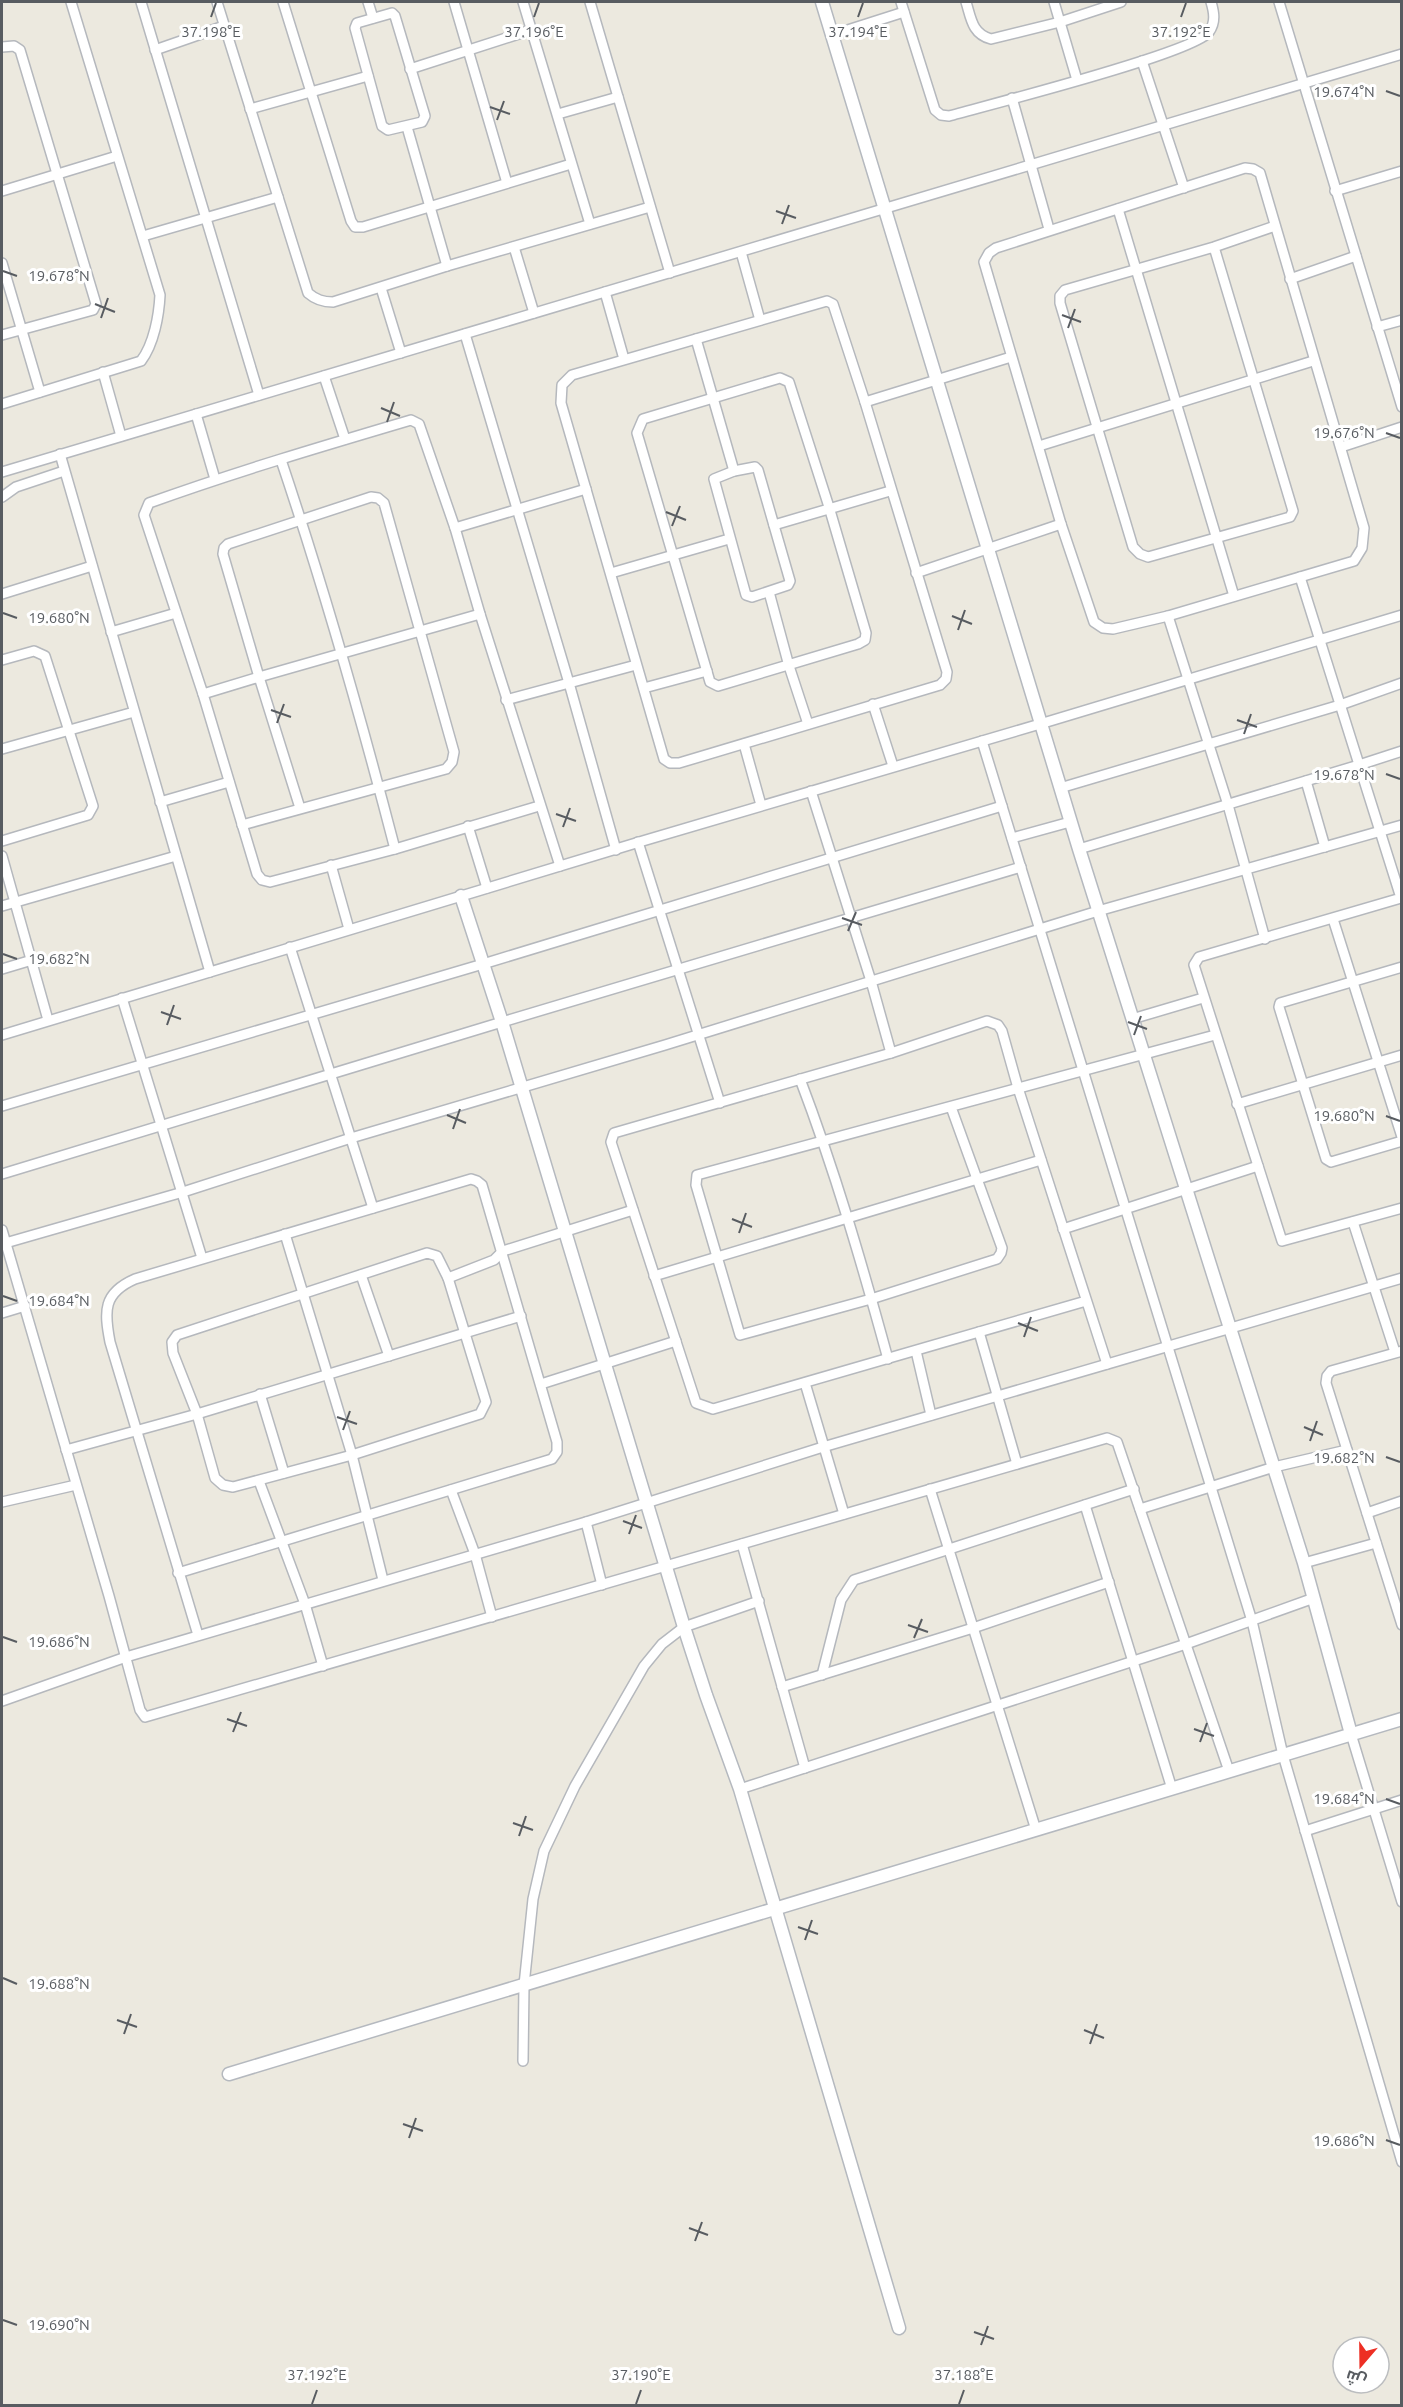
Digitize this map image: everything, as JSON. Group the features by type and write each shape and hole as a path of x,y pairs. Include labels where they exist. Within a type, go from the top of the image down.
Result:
{"street":[{"path":"2,404 141,361 149,350 159,310 160,295 71,2"},
{"path":"141,2 259,395"},
{"path":"217,2 308,293 324,302 333,302 650,207"},
{"path":"283,2 351,221 356,227 363,227 571,164"},
{"path":"368,2 373,18"},
{"path":"454,2 507,183"},
{"path":"523,2 590,224"},
{"path":"590,2 669,273"},
{"path":"822,2 1078,849 1304,1563 1372,1810 1401,1902"},
{"path":"901,2 935,110 941,115 949,116 1142,61 1192,43 1208,34 1214,24 1211,2"},
{"path":"966,2 975,30 981,36 991,39 1060,22 1121,2"},
{"path":"1054,2 1077,80"},
{"path":"1279,2 1401,407"},
{"path":"832,35 904,12"},
{"path":"392,14 395,16 425,116 422,122 388,130 382,126 355,26 373,18 392,14"},
{"path":"155,50 224,26"},
{"path":"410,69 531,30"},
{"path":"2,47 14,46 20,50 95,307 93,310 2,335"},
{"path":"2,472 1401,54"},
{"path":"1142,61 1184,188"},
{"path":"250,109 368,76"},
{"path":"558,114 618,97"},
{"path":"1012,98 1049,229"},
{"path":"407,127 447,266"},
{"path":"2,190 117,156"},
{"path":"1245,168 1260,173 1313,361 1364,528 1362,548 1354,561 1168,616 1113,629 1103,628 1094,622 1061,524 984,262 989,253 996,248 1049,229 1118,209 1245,168"},
{"path":"1335,191 1401,171"},
{"path":"143,236 278,197"},
{"path":"1118,209 1234,596"},
{"path":"1214,247 1293,511 1290,517 1148,557 1140,554 1133,547 1060,303 1060,296 1065,290 1214,247 1275,226"},
{"path":"514,247 534,313"},
{"path":"741,252 760,320"},
{"path":"1290,279 1356,256"},
{"path":"2,264 40,392"},
{"path":"381,288 401,353"},
{"path":"604,292 624,359"},
{"path":"830,301 833,304 947,672 946,679 940,685 679,764 670,763 664,759 561,403 562,385 572,375 696,339 830,301"},
{"path":"1377,327 1401,320"},
{"path":"465,334 616,850"},
{"path":"696,339 734,471"},
{"path":"865,402 1011,357"},
{"path":"1039,446 1313,361"},
{"path":"103,372 122,436"},
{"path":"324,376 345,440"},
{"path":"780,378 789,382 829,507 866,633 865,640 789,666 718,686 710,682 637,433 638,426 643,419 780,378"},
{"path":"196,414 215,479"},
{"path":"539,806 395,849 270,882 262,880 257,874 203,694 144,511 149,503 215,479 411,420 419,424 455,528 506,700 560,866"},
{"path":"1341,447 1401,427"},
{"path":"60,454 210,972"},
{"path":"281,460 342,654 395,849"},
{"path":"755,467 758,470 790,581 788,585 752,597 746,595 714,479 734,471 755,467"},
{"path":"2,497 16,487 64,471"},
{"path":"455,528 586,489"},
{"path":"774,525 890,490"},
{"path":"242,825 446,769 452,762 454,752 421,632 384,503 378,498 371,497 301,519 228,544 224,548 223,554 300,808"},
{"path":"916,573 1061,524"},
{"path":"611,573 729,539"},
{"path":"2,594 92,566"},
{"path":"1300,577 1401,898 1199,957 1194,965 1282,1241 1401,1208"},
{"path":"769,592 808,724"},
{"path":"111,632 176,613"},
{"path":"203,694 480,614"},
{"path":"2,1035 761,805 1401,615"},
{"path":"1168,616 1186,679 1228,805 1265,939"},
{"path":"2,660 34,651 45,656 93,806 87,814 2,841"},
{"path":"506,700 636,665"},
{"path":"644,688 707,671"},
{"path":"1060,788 1340,705 1401,683"},
{"path":"873,704 893,766"},
{"path":"2,749 134,712"},
{"path":"982,741 1252,1621 1283,1755 1401,2162"},
{"path":"744,744 761,805"},
{"path":"1078,849 1359,765 1401,750"},
{"path":"1306,781 1325,847"},
{"path":"160,802 229,782"},
{"path":"811,791 871,981 891,1053"},
{"path":"2,1106 483,964 1002,806"},
{"path":"1012,838 1070,822"},
{"path":"4,1243 183,1192 351,1138 1098,911 1401,825"},
{"path":"468,826 487,888"},
{"path":"638,842 720,1102"},
{"path":"2,856 48,1020"},
{"path":"2,906 176,856"},
{"path":"331,865 350,929"},
{"path":"2,1174 1021,867"},
{"path":"461,896 502,1022 684,1627 740,1789 899,2328"},
{"path":"1333,919 1354,981 1401,1139 1328,1161 1279,1005 1354,981 1401,967"},
{"path":"290,947 373,1208"},
{"path":"2,969 32,960"},
{"path":"122,998 202,1258"},
{"path":"1132,1019 1203,998"},
{"path":"1086,1301 713,1409 705,1408 696,1403 611,1142 614,1133 891,1053 987,1021 998,1025 1002,1031 1018,1088 1107,1364"},
{"path":"951,1107 1002,1248 997,1259 871,1299 740,1335 696,1185 697,1175 1215,1035"},
{"path":"1237,1104 1401,1055"},
{"path":"800,1079 824,1141 888,1359"},
{"path":"654,1276 1041,1160"},
{"path":"1063,1229 1258,1166"},
{"path":"178,1573 552,1459 557,1452 557,1442 503,1251 482,1185 477,1180 471,1179 128,1282 108,1301 106,1310 110,1341 178,1573 198,1635"},
{"path":"448,1278 494,1260 503,1251 633,1210"},
{"path":"1353,1222 1373,1286 1398,1352 1331,1371 1326,1383 1401,1625"},
{"path":"2,1230 142,1715 148,1717 1107,1438 1117,1442 1229,1771"},
{"path":"285,1234 352,1455 383,1580"},
{"path":"427,1253 437,1256 448,1278 486,1402 480,1414 352,1455 259,1481 233,1487 223,1485 215,1478 197,1414 173,1353 172,1342 177,1335 361,1275 427,1253"},
{"path":"361,1275 389,1356"},
{"path":"2,1701 126,1656 586,1522 823,1447 1401,1278"},
{"path":"2,1313 25,1306"},
{"path":"66,1450 136,1432 521,1316"},
{"path":"979,1332 1017,1464"},
{"path":"541,1384 676,1341"},
{"path":"916,1351 931,1415"},
{"path":"805,1383 844,1514"},
{"path":"260,1394 284,1473"},
{"path":"1140,1509 1274,1467 1347,1450"},
{"path":"259,1481 305,1604 323,1666"},
{"path":"2,1502 76,1485"},
{"path":"930,1489 1036,1830"},
{"path":"451,1490 475,1554 492,1617"},
{"path":"822,1675 841,1600 854,1580 1134,1490"},
{"path":"1366,1514 1401,1501"},
{"path":"1085,1505 1172,1789"},
{"path":"586,1522 603,1585"},
{"path":"1304,1563 1376,1543"},
{"path":"742,1544 805,1768"},
{"path":"783,1687 973,1628 1108,1582"},
{"path":"740,1789 1186,1644 1314,1598"},
{"path":"523,2061 524,1985 533,1899 544,1851 575,1786 644,1666 662,1644 684,1627 759,1601"},
{"path":"229,2074 1401,1719"},
{"path":"1305,1831 1401,1800"}]}
